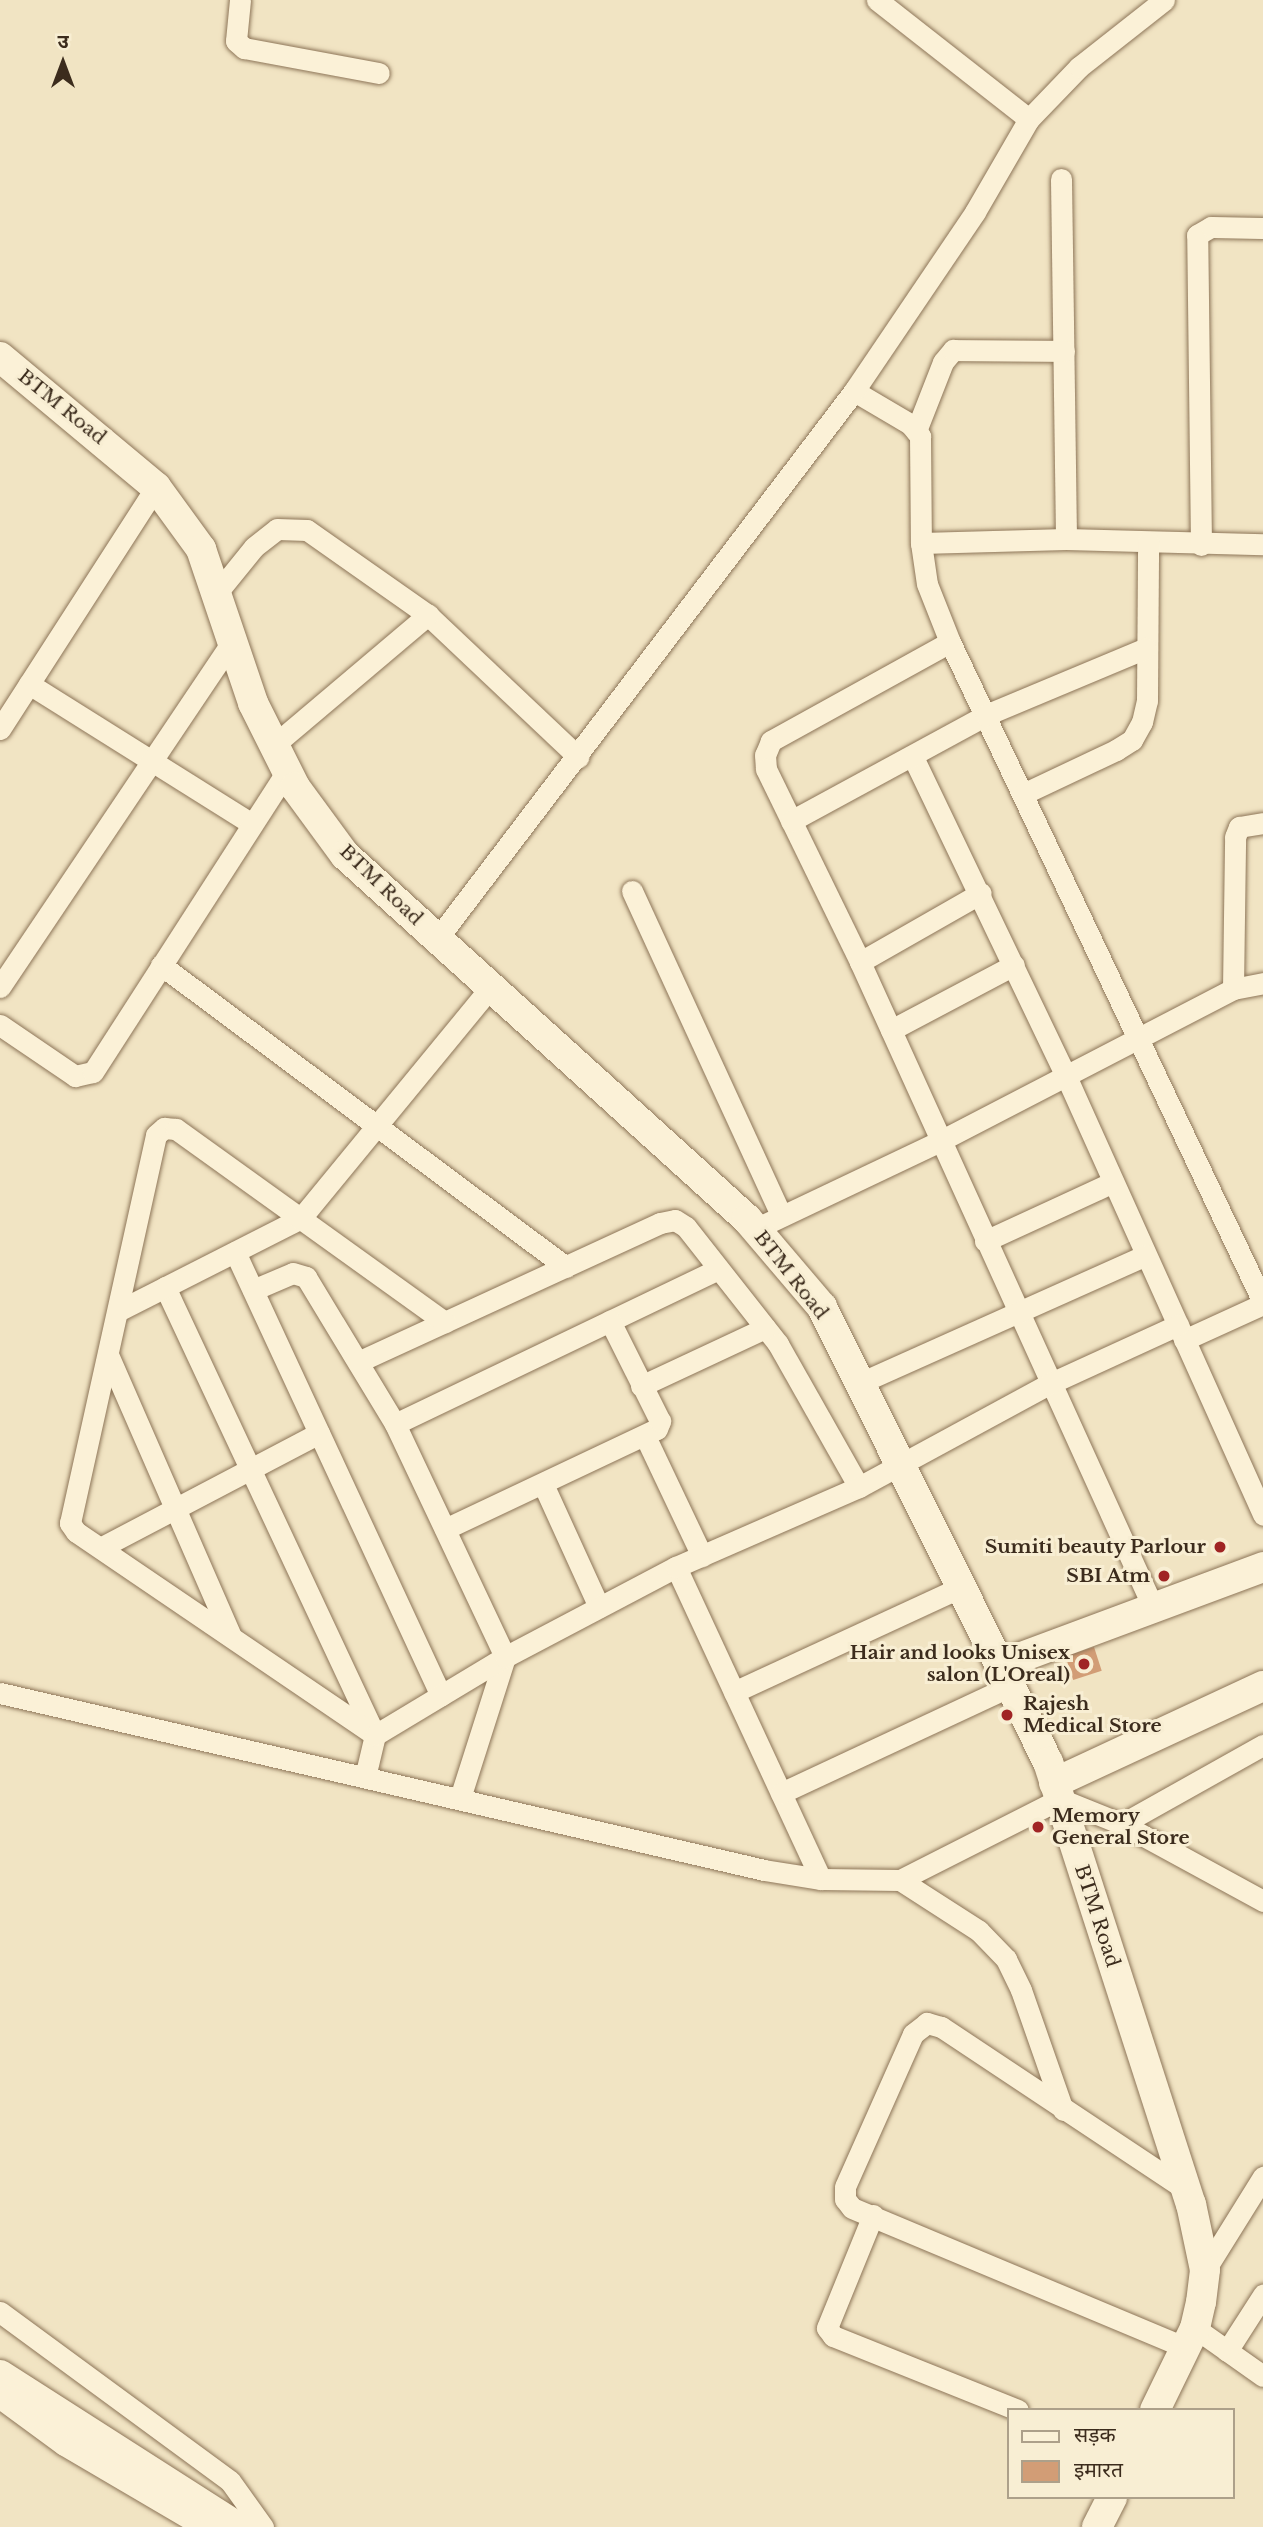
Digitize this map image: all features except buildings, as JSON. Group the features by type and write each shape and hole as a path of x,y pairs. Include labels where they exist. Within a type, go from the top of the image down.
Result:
{"street":[{"path":"240,0 236,41 244,48 379,73"},
{"path":"877,0 1029,119"},
{"path":"437,939 579,757 854,391 975,212 1029,119 1079,67 1164,0"},
{"path":"1061,179 1066,539"},
{"path":"1202,545 1197,235 1211,227 1263,228"},
{"path":"916,431 943,362 953,350 1064,351"},
{"name":"BTM Road","path":"0,357 156,487 201,550 253,703 280,758 345,855 491,988 768,1222 822,1307 1005,1676 1057,1791 1185,2189 1205,2270 1190,2337 1155,2408"},
{"path":"375,1735 505,1657 676,1567 859,1487 1049,1384 1181,1333 1261,1295 1135,1036 950,642 927,584 921,543 922,447 916,431 854,391"},
{"path":"0,729 156,487"},
{"path":"216,594 254,547 277,529 307,530 428,615 579,757"},
{"path":"921,543 1066,539 1202,545 1263,544"},
{"path":"1023,794 1132,740 1147,701 1148,542"},
{"path":"0,1025 75,1076 85,1077 93,1072 252,824 280,758 428,615"},
{"path":"0,987 232,642"},
{"path":"950,642 771,741 765,755 766,769 860,962 1017,1314 1153,1607"},
{"path":"791,821 986,715 1146,648"},
{"path":"29,684 252,824"},
{"path":"913,757 981,893 1066,1076 1263,1515"},
{"path":"1233,989 1235,837 1239,827 1263,823"},
{"path":"632,891 768,1222 940,1141 1066,1076 1135,1036 1233,989 1263,984"},
{"path":"860,962 981,893"},
{"path":"161,965 566,1267"},
{"path":"891,1030 1014,965"},
{"path":"120,1310 301,1218 491,988"},
{"path":"375,1735 102,1546 76,1532 70,1523 70,1508 120,1310 156,1135 164,1128 176,1129 445,1322"},
{"path":"985,1241 1113,1182"},
{"path":"360,1361 675,1220 686,1227 765,1328 859,1487"},
{"path":"235,1252 441,1695"},
{"path":"860,1383 1146,1255"},
{"path":"395,1424 718,1269"},
{"path":"253,1290 293,1273 302,1274 360,1361 395,1424 505,1657 460,1797"},
{"path":"165,1287 375,1735 365,1777"},
{"path":"445,1529 657,1429 660,1421 610,1321"},
{"path":"641,1386 765,1328"},
{"path":"109,1357 230,1635"},
{"path":"102,1546 319,1433"},
{"path":"645,1436 702,1556"},
{"path":"543,1484 599,1607"},
{"path":"676,1567 821,1879"},
{"path":"781,1793 1005,1676 1153,1607 1263,1567"},
{"path":"734,1692 961,1587"},
{"path":"0,1693 460,1797 764,1870 821,1879 900,1880 1057,1791 1263,1686"},
{"path":"1122,1824 1263,1745"},
{"path":"1057,1791 1260,1896"},
{"path":"900,1880 979,1931 1006,1959 1021,1990 1063,2110"},
{"path":"1185,2189 941,2027 927,2023 920,2026 845,2187 845,2199 852,2208 1227,2351 1263,2376"},
{"path":"1205,2270 1263,2177"},
{"path":"873,2215 827,2328 833,2336 1013,2408"},
{"path":"1227,2351 1263,2295"},
{"path":"0,2312 230,2481 264,2527"},
{"path":"0,2375 206,2517"},
{"path":"0,2398 64,2445 206,2517 238,2527"},
{"path":"1097,2527 1111,2499"}],"place":[{"name":"Sumiti beauty Parlour","path":"1220,1547"},
{"name":"SBI Atm","path":"1164,1576"},
{"name":"Hair and looks Unisex salon (L'Oreal)","path":"1084,1664"},
{"name":"Rajesh Medical Store","path":"1007,1715"},
{"name":"Memory General Store","path":"1038,1827"}]}
